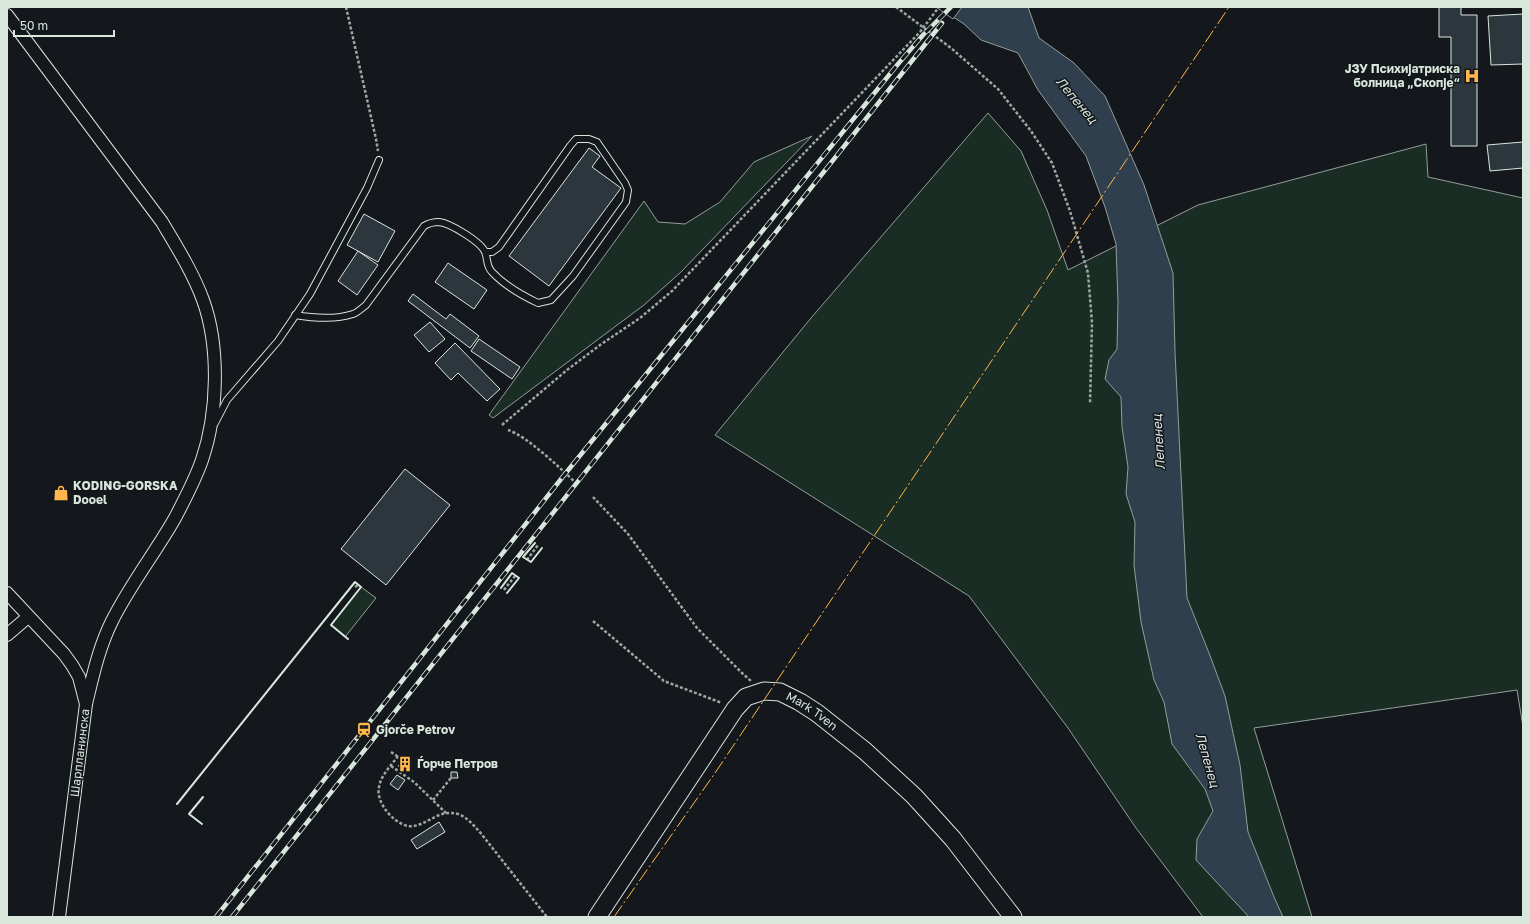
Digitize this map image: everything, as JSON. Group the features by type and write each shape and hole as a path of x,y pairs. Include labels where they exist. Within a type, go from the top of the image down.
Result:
{"street":[{"path":"7,15 162,222 183,257 203,300 212,336 216,371 208,434 202,460 193,482 174,518 128,592 106,635 96,663 86,704"},
{"name":"Шарпланинска","path":"7,593 64,654 72,665 81,683 86,704 59,917"},
{"path":"7,635 28,617"},
{"name":"Mark Tven","path":"597,917 735,709 746,697 764,691 780,692 800,702 817,713 876,761 914,796 953,838 1013,917"}],"lane":[{"path":"295,315 316,318 353,314 366,305 424,226 431,223 440,222 449,225 479,244 485,252 490,270 502,282 523,296 538,303 551,300 573,276 626,202 628,190 625,183 597,142 589,138 576,139 499,247 492,252 485,252"},
{"path":"208,434 227,400 278,341 310,294 367,188 379,160"}],"path":[{"path":"346,7 376,139 379,160"},
{"path":"896,7 951,48 998,89 1031,131 1052,164 1070,211 1088,273 1092,323 1090,404"},
{"path":"502,426 567,370 600,344 640,318 672,291 920,32 939,7"},
{"path":"508,430 533,446 576,484"},
{"path":"593,497 628,534 697,628 742,673 764,691"},
{"path":"527,560 538,545"},
{"path":"504,590 515,576"},
{"path":"355,587 358,584"},
{"path":"593,621 664,681 735,709"},
{"path":"391,752 403,760"},
{"path":"398,756 383,777 378,788 384,807 391,815 406,826 414,826 436,815 446,813 458,814 468,819 476,827 547,917"},
{"path":"391,766 414,782 446,813"},
{"path":"433,800 451,778"}],"green space":[{"path":"988,113 1021,151 1047,210 1068,270 1198,205 1426,144 1428,177 1523,198 1523,727 1517,690 1254,728 1312,917 1203,917 1136,828 1068,728 969,596 715,435 811,318"},
{"path":"812,136 681,272 644,305 493,418 489,415 644,201 658,222 685,224 720,202 754,162"},
{"path":"361,587 376,598 345,637 331,625"}],"water":[{"name":"Лепенец","path":"938,7 1028,7 1039,38 1074,63 1105,96 1144,185 1173,273 1175,352 1187,598 1225,696 1240,765 1248,832 1283,917 1249,917 1196,860 1197,839 1213,811 1205,789 1172,744 1164,702 1154,680 1141,622 1134,565 1135,522 1126,494 1128,467 1122,427 1121,397 1105,379 1109,360 1117,349 1118,302 1116,244 1105,207 1086,156 1038,90 1018,53 981,40 964,24"}],"pier":[{"path":"936,7 962,7 953,19"}],"building":[{"path":"1439,7 1461,7 1461,15 1477,15 1477,146 1451,146 1451,37 1439,37"},
{"path":"1523,14 1523,64 1491,65 1488,16"},
{"path":"1523,142 1523,168 1490,171 1487,145"},
{"path":"589,148 600,156 592,167 621,188 549,286 509,256"},
{"path":"364,214 395,231 378,262 347,245"},
{"path":"358,251 378,265 357,295 338,281"},
{"path":"448,263 487,290 474,309 435,282"},
{"path":"413,294 446,319 450,314 479,336 470,348 408,301"},
{"path":"430,322 445,339 429,352 414,335"},
{"path":"479,339 520,367 512,379 471,351"},
{"path":"455,343 500,389 487,401 458,373 451,380 435,363"},
{"path":"405,469 450,505 386,585 341,549"},
{"name":"Ѓорче Петров","path":"405,758 411,763 405,771 398,766"},
{"path":"451,772 457,772 458,778 451,778"},
{"path":"397,775 405,780 398,790 390,784"},
{"path":"439,822 445,832 417,849 411,840"}],"railway":[{"path":"216,917 565,474 898,64 923,35 951,7"},
{"path":"232,917 942,23"}],"wall":[{"path":"535,543 523,557 531,562 542,548"},
{"path":"501,588 512,573 519,578 507,593"},
{"path":"177,804 355,582 361,587 331,625 348,639"},
{"path":"202,824 189,814 203,797"}],"power":[{"path":"614,917 715,773 1229,7"}],"place":[{"name":"ЈЗУ Психијатриска болница „Скопје“","path":"1472,76"},
{"name":"KODING-GORSKA Dooel","path":"61,493"},
{"name":"Gjorče Petrov","path":"364,730"},
{"name":"Ѓорче Петров","path":"405,764"}]}
